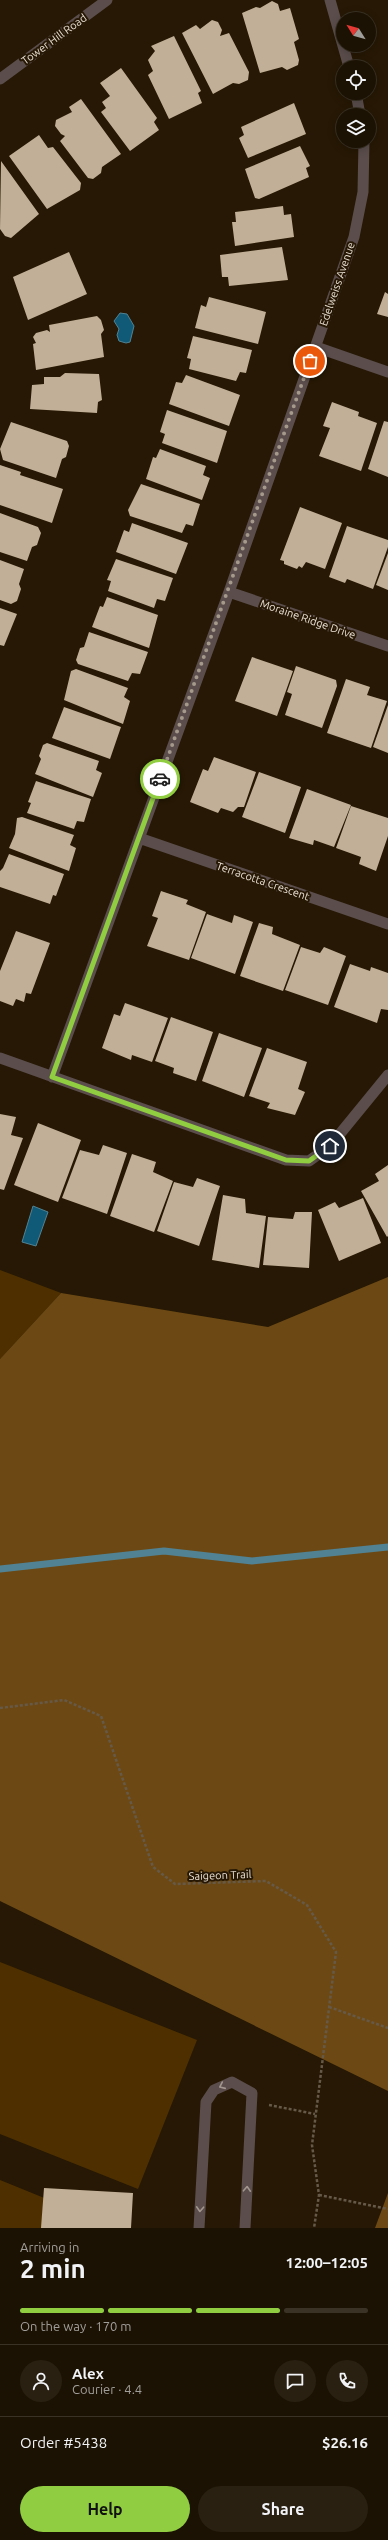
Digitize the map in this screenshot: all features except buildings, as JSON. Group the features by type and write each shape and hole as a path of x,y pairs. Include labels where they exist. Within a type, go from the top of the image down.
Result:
{"street":[{"name":"Tower Hill Road","path":"0,79 107,0"},
{"path":"330,0 347,60"},
{"name":"Edelweiss Avenue","path":"52,1077 229,592 354,237 363,192 364,148"},
{"path":"316,347 388,372"},
{"name":"Moraine Ridge Drive","path":"229,592 388,646"},
{"name":"Terracotta Crescent","path":"139,838 388,924"},
{"path":"0,1058 286,1160 309,1161 330,1146 388,1075"},
{"path":"199,2228 206,2102 214,2090 232,2082 252,2093 245,2228"}],"path":[{"name":"Saigeon Trail","path":"0,1708 64,1700 101,1716 152,1867 175,1884 266,1881 307,1905 336,1952 312,2145 319,2195 314,2228"},
{"path":"329,2007 388,2028"},
{"path":"252,2102 315,2114"},
{"path":"319,2195 388,2209"}],"shaded area":[{"path":"0,1270 61,1293 0,1359"},
{"path":"388,1277 388,2091 0,1901 0,1359 61,1293 268,1327"},
{"path":"0,1962 197,2040 138,2189 0,2134"},
{"path":"0,2180 118,2228 0,2228"},
{"path":"388,2193 388,2228 375,2228"}],"water":[{"path":"120,313 127,314 134,326 130,342 126,343 119,341 117,335 119,329 114,321"},
{"path":"33,1206 48,1212 36,1246 22,1242"}],"waterway":[{"path":"0,1569 164,1551 252,1561 388,1547"}],"way so far":[{"path":"160,779 229,592 310,361"}],"route":[{"path":"160,779 52,1077 286,1160 309,1161 330,1146"}]}
